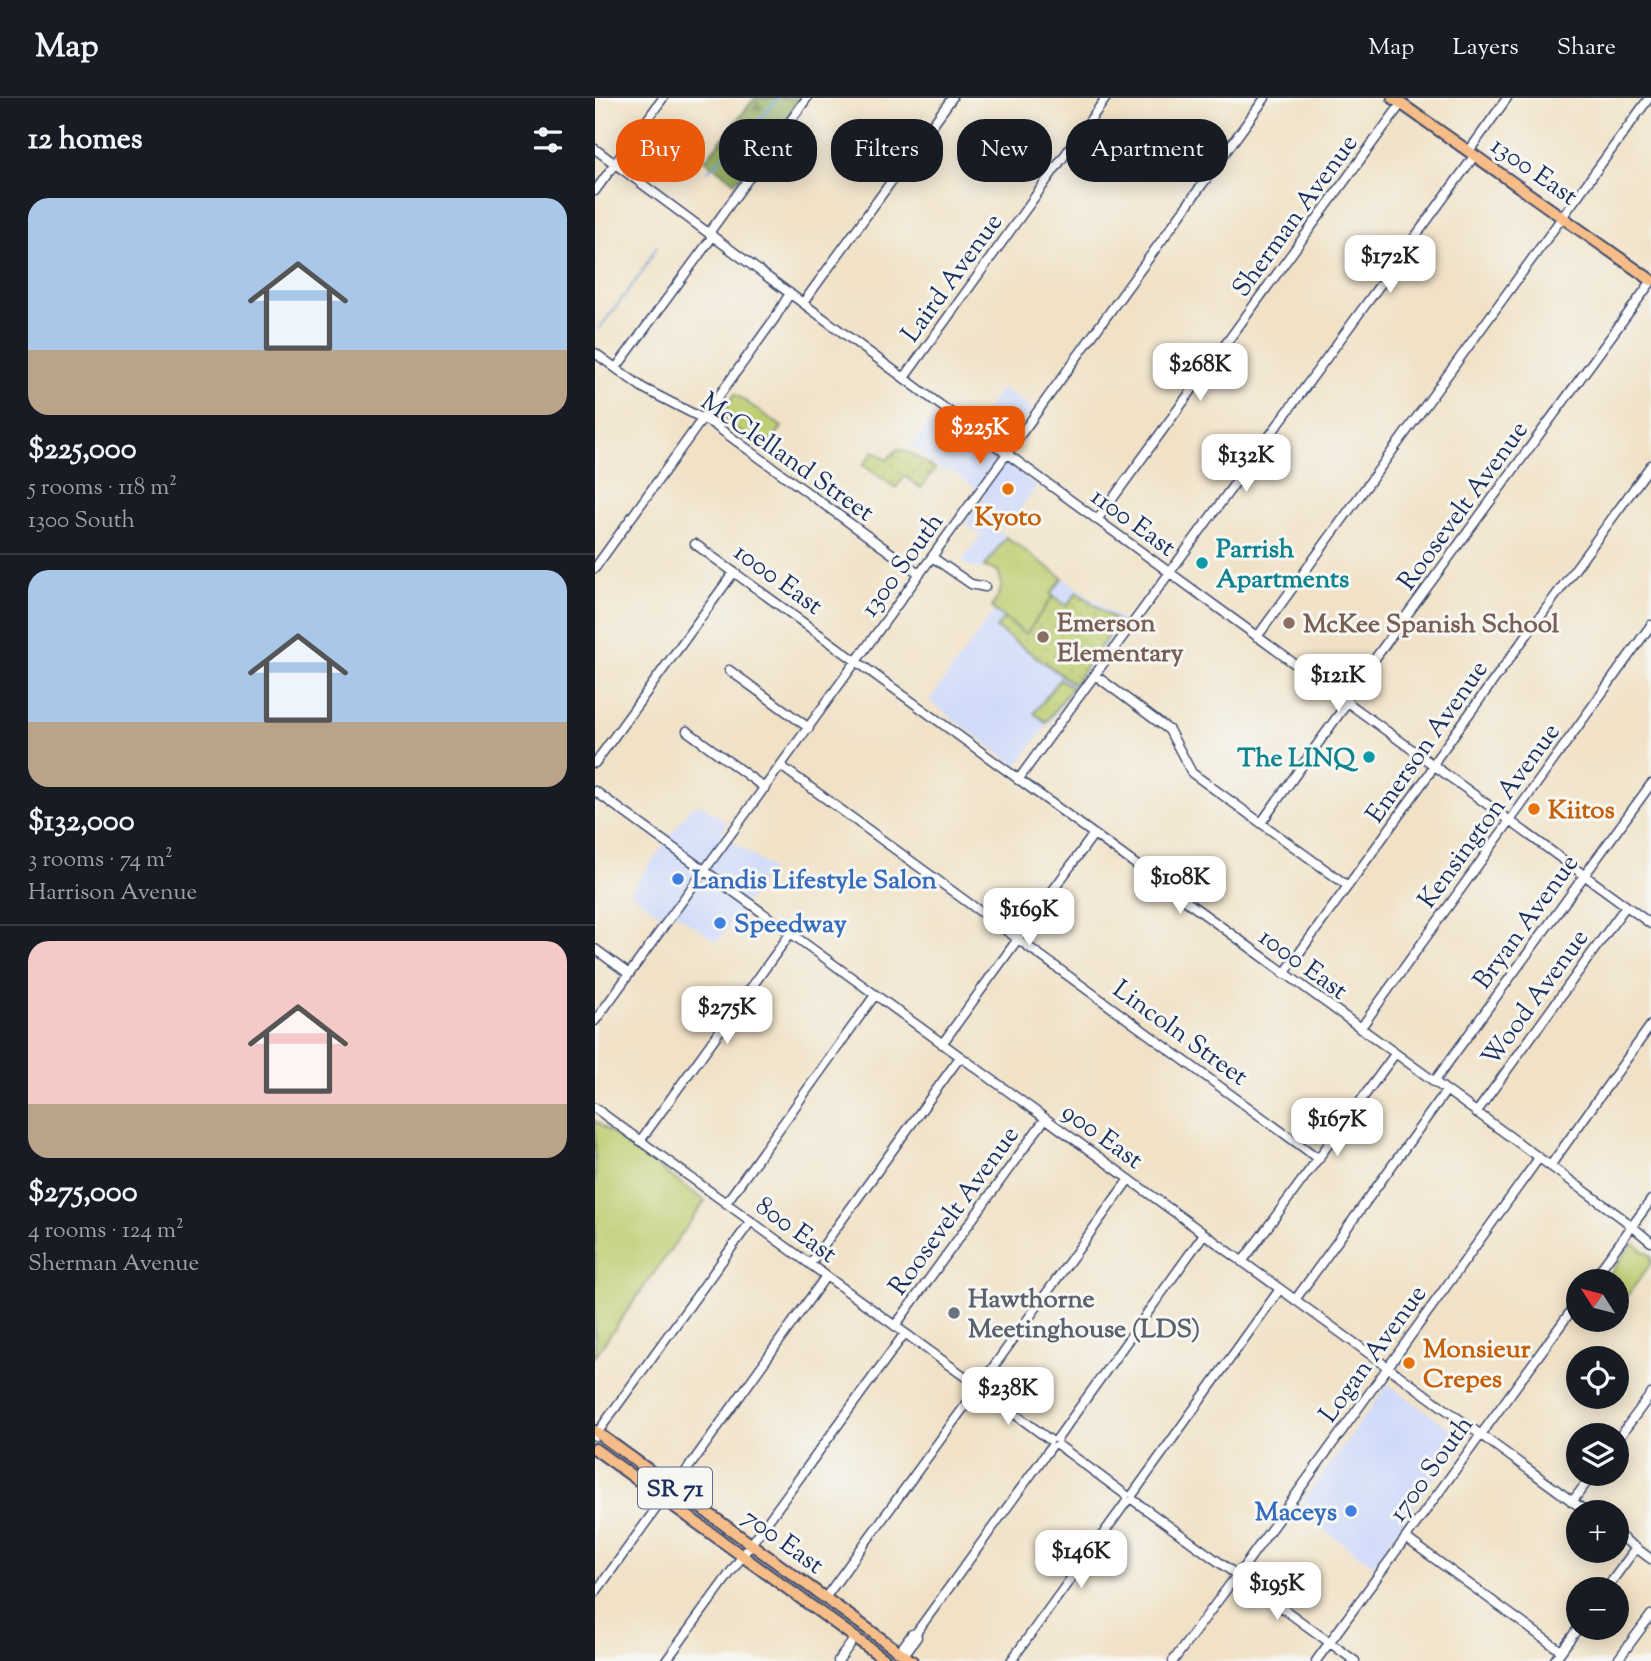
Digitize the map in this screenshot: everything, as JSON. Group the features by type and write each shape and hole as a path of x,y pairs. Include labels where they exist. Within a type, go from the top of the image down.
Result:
{"main road":[{"name":"1300 East","path":"1397,101 1651,281"},
{"name":"700 East","path":"596,1433 905,1656"},
{"name":"700 East","path":"595,1449 887,1661"}],"street":[{"path":"595,191 663,98"},
{"path":"616,368 807,98"},
{"path":"803,303 952,98"},
{"name":"Laird Avenue","path":"904,379 1107,98"},
{"name":"1300 South","path":"595,1021 1265,98"},
{"path":"1018,780 1472,153 1507,98"},
{"path":"1257,637 1649,98"},
{"name":"Sherman Avenue","path":"1097,520 1397,101"},
{"name":"1100 East","path":"595,149 904,379 1651,924"},
{"name":"Roosevelt Avenue","path":"1261,822 1651,281"},
{"path":"595,568 775,318 790,293"},
{"name":"McClelland Street","path":"597,358 643,388 703,418 920,574"},
{"name":"Emerson Avenue","path":"1284,974 1651,465"},
{"name":"1000 East","path":"695,544 1651,1242"},
{"path":"932,557 971,584 985,587"},
{"path":"595,763 734,572"},
{"name":"Kensington Avenue","path":"1360,1029 1651,625"},
{"path":"729,670 809,728"},
{"path":"1095,675 1169,730 1190,771 1348,886"},
{"path":"687,731 765,788"},
{"name":"Lincoln Street","path":"781,766 1319,1158"},
{"name":"Bryan Avenue","path":"1434,1082 1651,784"},
{"name":"900 East","path":"595,791 1569,1500"},
{"path":"942,1044 1093,835"},
{"name":"Wood Avenue","path":"1476,1113 1626,906"},
{"path":"640,1141 790,934"},
{"path":"595,949 629,974"},
{"path":"726,1203 875,995"},
{"path":"1550,1166 1651,1025"},
{"path":"1242,1262 1395,1054"},
{"path":"810,1264 960,1057"},
{"path":"1295,1300 1446,1091"},
{"name":"800 East","path":"595,1108 1355,1661"},
{"name":"Roosevelt Avenue","path":"895,1326 1045,1119"},
{"name":"Logan Avenue","path":"1173,1661 1539,1158"},
{"path":"825,1598 1129,1179"},
{"path":"1601,1269 1651,1200"},
{"path":"596,1433 751,1222"},
{"path":"905,1656 917,1637 916,1633 1204,1234"},
{"path":"674,1488 827,1276"},
{"path":"1011,1661 1280,1289"},
{"name":"1700 South","path":"1316,1661 1566,1318"},
{"name":"Roosevelt Avenue","path":"666,1661 905,1334"},
{"path":"1629,1424 1651,1394"},
{"path":"595,1593 663,1499"},
{"path":"1406,1538 1561,1651"},
{"path":"1629,1543 1651,1559"},
{"path":"1615,1577 1636,1548"},
{"path":"1617,1661 1651,1615"},
{"path":"838,1661 855,1638"},
{"path":"1554,1661 1569,1640"}],"shaded area":[{"name":"Emerson Elementary","path":"1002,387 1032,409 997,456 1037,486 1006,529 992,519 989,524 1123,621 1017,766 929,701 994,611 992,606 1002,589 997,570 984,567 973,569 962,561 981,535 964,523 985,495 956,474 948,470 945,473 911,446 935,415 965,437"},
{"path":"693,804 699,807 701,804 727,823 721,833 771,869 717,942 667,907 661,915 630,892"},
{"path":"1388,1384 1462,1437 1373,1565 1296,1510"}],"green space":[{"path":"755,98 801,98 786,119 738,119"},
{"path":"719,143 719,170 705,160"},
{"path":"735,394 782,427 765,450 720,417"},
{"path":"898,449 912,454 935,469 921,488 905,476 896,488 863,465 874,451 887,460"},
{"path":"1006,537 1063,578 1026,634 992,606 1000,593 1001,580 997,570 984,567"},
{"path":"1077,592 1118,622 1074,684 996,628 1004,618 1026,634 1053,596 1067,606"},
{"path":"1060,679 1072,687 1046,722 1034,713"},
{"path":"595,1121 705,1201 595,1356"},
{"path":"1633,1243 1651,1256 1651,1263 1629,1293 1629,1269 1614,1269"}],"waterway":[{"path":"708,171 778,98"},
{"path":"599,329 640,275 657,246"}],"place":[{"name":"Kyoto","path":"1008,489"},
{"name":"Parrish Apartments","path":"1202,563"},
{"name":"McKee Spanish School","path":"1289,623"},
{"name":"Emerson Elementary","path":"1043,637"},
{"name":"The LINQ","path":"1369,757"},
{"name":"Kiitos","path":"1534,809"},
{"name":"Landis Lifestyle Salon","path":"678,879"},
{"name":"Speedway","path":"720,923"},
{"name":"Hawthorne Meetinghouse (LDS)","path":"954,1313"},
{"name":"Monsieur Crepes","path":"1409,1363"},
{"name":"Maceys","path":"1351,1511"}]}
